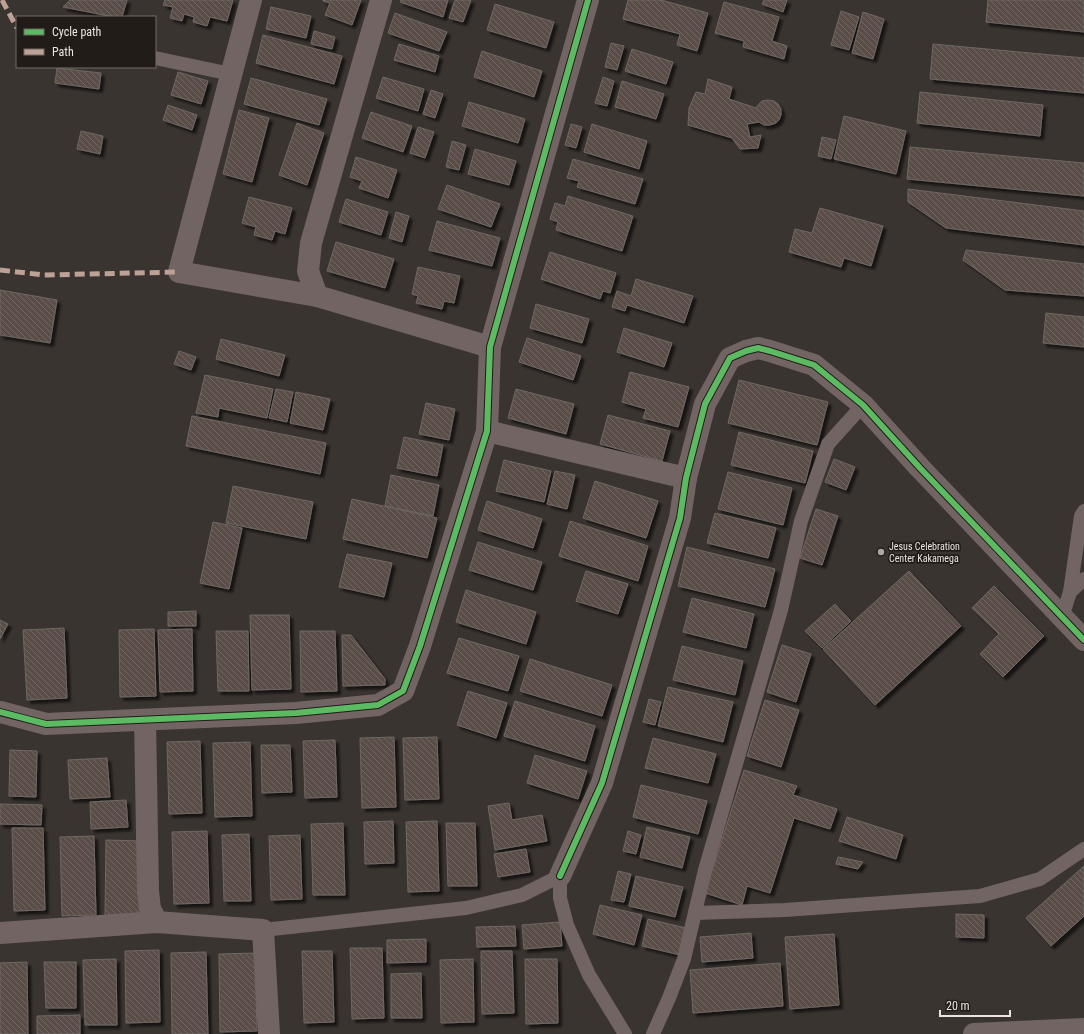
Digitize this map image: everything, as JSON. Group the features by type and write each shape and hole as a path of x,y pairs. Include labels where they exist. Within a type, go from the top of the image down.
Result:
{"street":[{"path":"251,0 179,272 317,296 490,347"},
{"path":"317,296 308,271 311,243 381,0"},
{"path":"0,712 46,724 296,713 378,705 403,691 422,638 487,431 490,347 588,0"},
{"path":"560,876 602,783 680,518 686,478 705,404 730,358 746,351 758,348 814,365 863,405 920,468 1084,640"},
{"path":"487,431 686,478"},
{"path":"145,720 148,891 150,909 157,922"},
{"path":"0,933 157,922 263,930 269,1034"},
{"path":"974,1034 1084,1029"}],"lane":[{"path":"156,58 231,74"},
{"path":"653,1034 684,959 705,870 781,610 801,521 828,444 863,405"},
{"path":"1062,617 1070,592 1081,516 1084,511"},
{"path":"1070,592 1084,579"},
{"path":"695,913 785,910 980,896 1040,879 1084,849"},
{"path":"263,930 466,908 522,895 560,876 560,898 567,925 589,975 624,1034"}],"building":[{"path":"70,0 127,0 122,16 109,16 63,7"},
{"path":"165,0 233,0 227,21 210,17 207,26 193,22 194,17 184,14 182,21 170,18 173,7 163,5"},
{"path":"323,0 361,0 352,25 325,15 330,3"},
{"path":"401,0 448,0 443,17 400,2"},
{"path":"455,0 471,0 463,22 449,18"},
{"path":"628,0 661,0 708,13 697,51 677,45 680,34 623,19"},
{"path":"764,0 787,0 783,12 762,4"},
{"path":"988,0 1084,0 1084,32 986,22"},
{"path":"724,2 779,17 772,41 787,46 784,59 743,47 744,41 715,33"},
{"path":"495,4 554,22 546,48 487,30"},
{"path":"271,7 311,16 306,38 266,29"},
{"path":"841,11 859,17 849,50 831,45"},
{"path":"863,12 884,19 873,59 852,53"},
{"path":"395,13 447,32 439,51 388,33"},
{"path":"314,31 335,37 332,49 311,44"},
{"path":"263,35 342,56 334,84 256,63"},
{"path":"611,43 624,46 617,70 605,67"},
{"path":"399,44 439,56 435,72 394,60"},
{"path":"933,44 1084,58 1084,93 930,79"},
{"path":"632,49 673,62 666,84 625,71"},
{"path":"482,51 542,71 534,97 474,77"},
{"path":"57,68 101,73 99,89 55,83"},
{"path":"178,72 208,81 201,104 171,95"},
{"path":"383,77 424,89 418,111 376,98"},
{"path":"603,77 614,81 607,106 595,103"},
{"path":"251,78 327,99 319,125 244,104"},
{"path":"708,79 732,87 729,99 756,108 762,101 774,101 778,104 781,109 781,115 776,123 770,125 764,125 759,122 747,124 750,137 761,135 758,148 740,149 732,138 688,125 689,108 696,92 705,94"},
{"path":"622,81 664,94 656,119 615,107"},
{"path":"431,90 443,94 435,118 423,114"},
{"path":"920,92 1043,105 1040,136 917,123"},
{"path":"469,102 525,119 518,143 462,126"},
{"path":"168,105 197,115 192,130 163,120"},
{"path":"239,110 269,118 252,182 223,174"},
{"path":"371,112 412,126 403,152 362,138"},
{"path":"844,116 906,131 896,174 834,159"},
{"path":"297,123 324,133 307,185 279,175"},
{"path":"571,124 582,127 576,148 565,145"},
{"path":"592,124 647,141 639,169 584,152"},
{"path":"418,127 434,132 425,158 410,153"},
{"path":"81,131 103,136 100,154 77,149"},
{"path":"822,137 836,140 831,159 818,156"},
{"path":"452,141 466,145 459,170 446,167"},
{"path":"910,147 1084,163 1084,196 907,179"},
{"path":"475,149 516,161 509,185 468,174"},
{"path":"356,157 397,170 388,198 359,188 362,181 350,177"},
{"path":"573,159 643,179 635,204 577,187 579,181 567,178"},
{"path":"447,185 500,204 491,227 438,209"},
{"path":"908,189 1084,211 1084,245 946,228 908,202"},
{"path":"568,196 633,216 622,251 556,230 558,222 550,219 555,203 565,206"},
{"path":"249,197 292,208 285,234 275,231 272,240 254,235 256,227 242,223"},
{"path":"346,199 388,212 381,235 339,222"},
{"path":"820,208 883,226 871,266 844,258 841,267 789,252 795,229 812,233"},
{"path":"396,212 409,216 402,242 389,238"},
{"path":"437,221 500,238 492,266 429,250"},
{"path":"336,242 394,259 385,288 327,271"},
{"path":"966,250 1084,264 1084,296 1005,290 963,260"},
{"path":"550,252 616,273 610,293 603,291 600,299 541,279"},
{"path":"418,267 460,276 454,303 444,301 442,309 416,303 418,296 412,294"},
{"path":"636,279 693,296 684,323 627,305 625,311 612,307 617,291 631,296"},
{"path":"0,290 57,300 50,343 0,335"},
{"path":"536,304 589,319 582,343 530,328"},
{"path":"1046,313 1084,317 1084,347 1043,343"},
{"path":"624,328 672,343 664,367 617,352"},
{"path":"527,338 581,356 573,380 519,362"},
{"path":"221,339 285,355 279,376 216,359"},
{"path":"179,351 196,357 191,370 174,364"},
{"path":"630,372 689,387 678,427 643,418 646,409 622,402"},
{"path":"205,375 273,389 267,418 219,408 218,417 196,413"},
{"path":"739,380 828,402 817,445 728,423"},
{"path":"276,389 293,392 287,422 269,418"},
{"path":"516,389 574,404 566,434 508,418"},
{"path":"296,392 330,399 323,430 290,423"},
{"path":"426,403 455,409 449,440 419,434"},
{"path":"608,415 670,431 662,461 600,444"},
{"path":"192,416 326,443 320,474 186,446"},
{"path":"739,432 813,451 805,483 731,465"},
{"path":"404,437 443,445 437,476 397,468"},
{"path":"834,459 855,467 846,490 825,482"},
{"path":"504,460 551,471 544,502 496,491"},
{"path":"555,471 575,475 567,509 547,504"},
{"path":"728,472 792,488 783,525 718,509"},
{"path":"391,475 439,485 433,516 385,506"},
{"path":"595,481 658,501 646,538 583,518"},
{"path":"233,486 313,502 306,539 226,523"},
{"path":"352,499 437,518 427,558 343,539"},
{"path":"487,501 542,519 533,548 478,530"},
{"path":"816,509 838,516 822,565 800,558"},
{"path":"715,513 776,528 768,558 707,543"},
{"path":"570,521 648,546 638,581 559,556"},
{"path":"213,522 242,528 229,589 200,583"},
{"path":"478,542 542,562 533,590 469,570"},
{"path":"687,547 775,569 765,607 678,586"},
{"path":"347,554 392,563 384,597 339,587"},
{"path":"586,571 628,584 618,614 576,601"},
{"path":"909,571 961,626 875,705 823,649"},
{"path":"994,586 1044,636 1003,677 980,654 999,634 972,608"},
{"path":"466,590 536,612 526,644 456,622"},
{"path":"692,598 754,614 746,648 683,632"},
{"path":"835,604 851,621 822,648 805,631"},
{"path":"196,611 196,626 168,626 168,612"},
{"path":"250,615 289,615 291,689 252,690"},
{"path":"0,620 8,624 0,639"},
{"path":"64,628 67,698 27,700 23,630"},
{"path":"154,629 156,696 120,697 119,630"},
{"path":"192,629 193,691 160,692 158,630"},
{"path":"216,631 248,631 249,691 218,691"},
{"path":"300,631 335,631 337,691 301,692"},
{"path":"342,635 351,635 385,679 385,685 343,686"},
{"path":"459,638 519,656 508,691 447,673"},
{"path":"782,645 811,654 796,702 767,692"},
{"path":"682,646 743,661 735,695 673,680"},
{"path":"530,659 612,685 602,716 520,691"},
{"path":"668,687 733,702 723,742 658,726"},
{"path":"468,691 507,703 496,738 457,725"},
{"path":"649,699 661,702 655,725 643,722"},
{"path":"765,700 799,710 781,767 747,756"},
{"path":"515,701 595,726 585,761 504,736"},
{"path":"394,737 396,807 362,808 360,738"},
{"path":"437,737 439,799 405,800 403,738"},
{"path":"653,738 716,754 708,783 645,768"},
{"path":"335,740 337,797 305,798 303,741"},
{"path":"200,741 202,813 169,814 167,742"},
{"path":"250,742 252,816 215,817 213,743"},
{"path":"261,745 290,745 292,792 262,793"},
{"path":"10,750 37,751 36,797 9,796"},
{"path":"535,755 587,771 578,799 527,783"},
{"path":"107,758 110,797 70,799 68,760"},
{"path":"744,770 797,786 793,795 837,809 830,829 794,818 770,893 747,886 742,905 705,893"},
{"path":"641,785 707,801 698,834 633,817"},
{"path":"126,800 128,827 91,829 90,802"},
{"path":"509,803 512,820 542,815 547,841 495,850 488,806"},
{"path":"0,804 42,805 41,825 0,824"},
{"path":"847,817 903,835 896,859 839,841"},
{"path":"393,821 394,863 365,864 364,822"},
{"path":"437,821 439,891 408,892 406,822"},
{"path":"343,823 345,895 313,895 311,824"},
{"path":"446,823 475,823 477,886 448,886"},
{"path":"647,827 690,837 682,868 640,857"},
{"path":"12,828 43,828 45,910 14,911"},
{"path":"207,831 209,903 174,904 172,832"},
{"path":"628,831 641,835 636,854 623,851"},
{"path":"249,834 251,901 224,901 222,835"},
{"path":"300,835 302,899 271,900 269,836"},
{"path":"94,836 96,915 62,916 60,837"},
{"path":"106,840 142,841 141,917 105,916"},
{"path":"526,849 530,872 498,877 494,854"},
{"path":"838,857 863,862 858,869 836,864"},
{"path":"1084,866 1084,916 1051,946 1026,918"},
{"path":"618,871 631,874 624,902 611,900"},
{"path":"636,876 683,887 675,917 629,906"},
{"path":"600,905 642,915 634,945 593,934"},
{"path":"956,914 984,915 984,938 956,937"},
{"path":"648,919 686,928 680,955 642,946"},
{"path":"560,922 562,946 524,949 522,925"},
{"path":"515,926 516,946 477,947 476,927"},
{"path":"751,933 753,958 702,962 700,937"},
{"path":"834,934 839,1005 790,1009 785,937"},
{"path":"426,939 426,962 387,963 387,940"},
{"path":"350,948 382,948 384,1018 352,1019"},
{"path":"159,950 160,1022 126,1023 125,951"},
{"path":"302,951 332,951 334,1022 304,1023"},
{"path":"481,951 512,951 514,1013 482,1014"},
{"path":"206,952 208,1034 172,1034 171,953"},
{"path":"255,953 257,1031 220,1032 219,954"},
{"path":"116,959 117,1025 85,1025 83,960"},
{"path":"473,959 474,1022 441,1023 440,960"},
{"path":"525,959 557,959 558,1023 526,1024"},
{"path":"27,962 28,1034 0,1034 0,963"},
{"path":"44,962 76,962 76,1008 46,1008"},
{"path":"780,963 783,1006 693,1013 690,970"},
{"path":"421,973 422,1018 391,1018 391,974"},
{"path":"80,1015 80,1034 37,1034 37,1016"}],"marked path":[{"path":"2,0 16,26"},
{"path":"0,270 44,275 179,272"}],"cycle path":[{"path":"0,712 46,724 296,713 378,705 403,691 420,646 487,431 490,347 588,0"},
{"path":"560,876 602,783 680,518 686,478 705,404 730,358 746,351 758,348 814,365 863,405 920,468 1084,640"}],"place":[{"name":"Jesus Celebration Center Kakamega","path":"881,552"}]}
